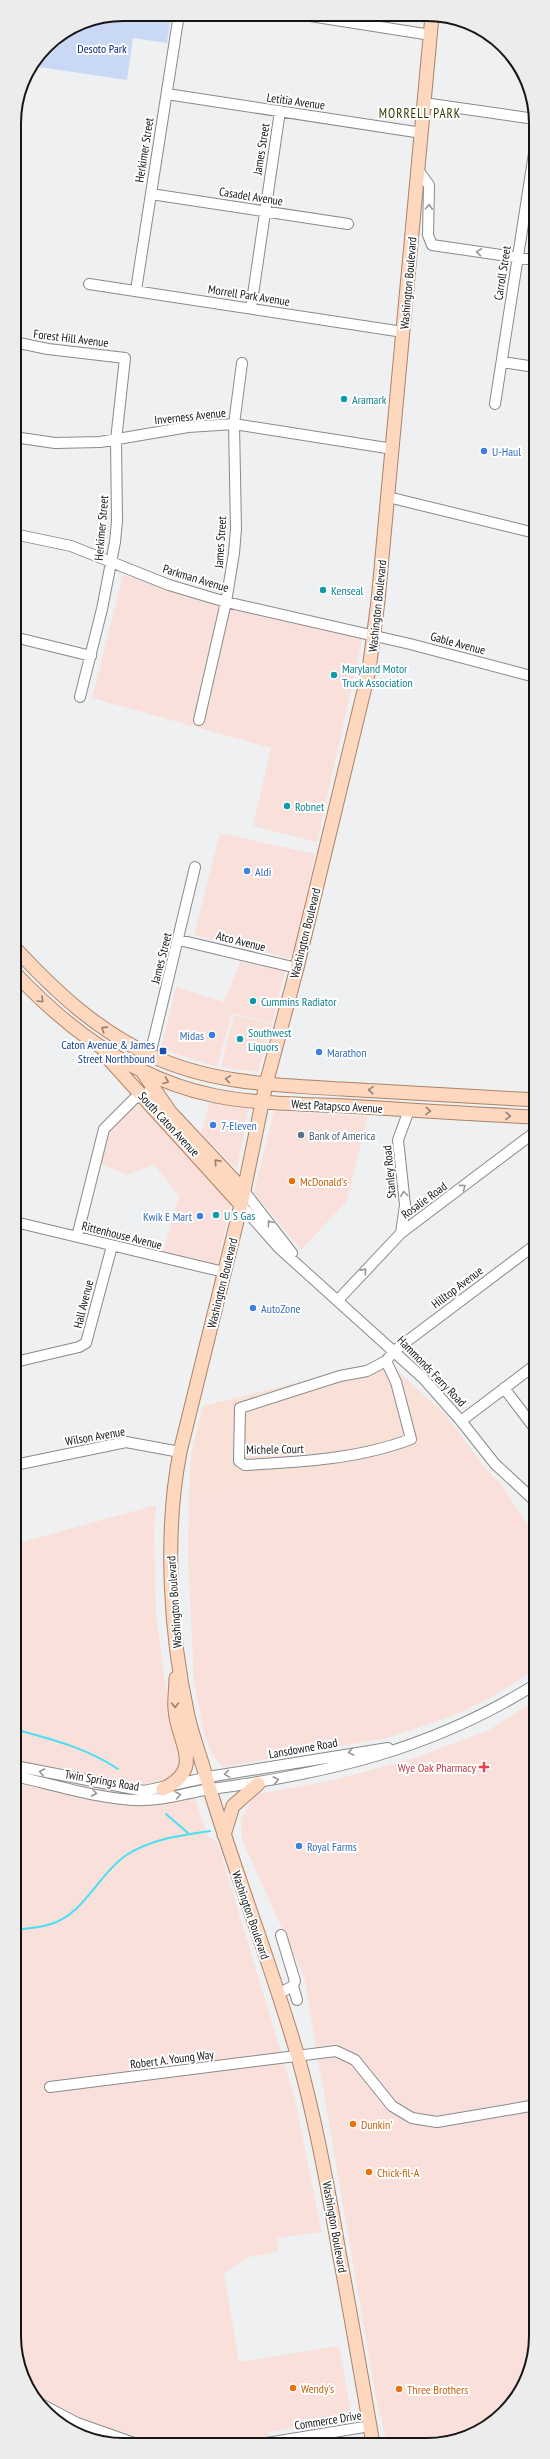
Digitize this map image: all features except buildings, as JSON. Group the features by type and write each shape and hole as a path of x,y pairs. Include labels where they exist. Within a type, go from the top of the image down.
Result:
{"main road":[{"name":"Washington Boulevard","path":"372,2438 322,2157 298,2056 224,1834 188,1715 177,1652 171,1573 171,1534 175,1478 180,1452 241,1204 266,1084 297,968 369,670 374,636 388,497 432,21"},
{"path":"21,954 57,992 88,1018 150,1055"},
{"name":"South Caton Avenue","path":"21,979 58,1016 95,1044 170,1112 244,1191"},
{"name":"South Caton Avenue","path":"95,1044 142,1071"},
{"name":"South Caton Avenue","path":"150,1055 142,1071 148,1092 241,1204"},
{"name":"West Patapsco Avenue","path":"150,1055 197,1073 266,1084 529,1100"},
{"name":"West Patapsco Avenue","path":"142,1071 170,1083 215,1096 263,1101 529,1117"},
{"path":"163,1789 176,1782 182,1776 187,1763 175,1708 177,1652"},
{"path":"224,1834 234,1806 258,1784"}],"street":[{"name":"Herkimer Street","path":"136,290 178,21"},
{"path":"342,21 431,35"},
{"name":"Letitia Avenue","path":"166,94 422,133"},
{"path":"424,103 529,119"},
{"name":"James Street","path":"251,308 280,112"},
{"path":"418,170 429,186 428,235 432,245 529,259"},
{"name":"Carroll Street","path":"496,404 529,186"},
{"name":"Casadel Avenue","path":"150,194 348,224"},
{"name":"Morrell Park Avenue","path":"89,284 403,332"},
{"name":"Forest Hill Avenue","path":"21,343 48,349 125,358"},
{"name":"Herkimer Street","path":"80,698 112,562 117,521 116,440 125,358"},
{"path":"502,362 529,366"},
{"name":"James Street","path":"199,720 226,602 236,532 234,424 242,363"},
{"name":"Inverness Avenue","path":"21,437 55,442 116,440 188,427 234,424 392,449"},
{"path":"388,497 529,532"},
{"name":"Parkman Avenue","path":"21,535 71,546 169,585 226,602 374,636"},
{"name":"Gable Avenue","path":"374,636 529,675"},
{"path":"21,639 90,656"},
{"name":"James Street","path":"150,1055 179,940 195,867"},
{"name":"Atco Avenue","path":"179,940 297,968"},
{"path":"77,1237 104,1129 134,1099 148,1092"},
{"name":"Stanley Road","path":"400,1233 405,1205 398,1140 409,1110"},
{"name":"Rosalie Road","path":"338,1300 400,1233 529,1136"},
{"name":"Hammonds Ferry Road","path":"244,1191 301,1266"},
{"name":"Hammonds Ferry Road","path":"241,1204 264,1233 431,1386 461,1421 494,1464 529,1496"},
{"name":"Rittenhouse Avenue","path":"21,1223 224,1272"},
{"name":"Hall Avenue","path":"21,1361 79,1347 86,1343 112,1246"},
{"name":"Hilltop Avenue","path":"394,1351 529,1250"},
{"name":"Michele Court","path":"386,1361 396,1382 411,1439 387,1448 298,1462 245,1465 239,1461 240,1408 340,1376 367,1371 386,1361 394,1351"},
{"path":"461,1421 529,1370"},
{"path":"504,1388 529,1421"},
{"name":"Wilson Avenue","path":"21,1464 126,1442 180,1452"},
{"name":"Lansdowne Road","path":"208,1784 258,1784 354,1763 465,1724 490,1712 529,1688"},
{"name":"Lansdowne Road","path":"208,1784 362,1750 404,1746"},
{"name":"Twin Springs Road","path":"21,1767 144,1791 208,1784"},
{"name":"Twin Springs Road","path":"21,1777 131,1800 146,1800 208,1784"},
{"path":"281,1935 295,1976 293,1986 297,2000"},
{"path":"278,1994 293,1986"},
{"name":"Robert A. Young Way","path":"50,2087 336,2050 344,2053 360,2066 392,2106 401,2113 421,2120 437,2122 529,2106"},
{"path":"54,2411 77,2423 120,2438"},
{"name":"Commerce Drive","path":"301,2438 370,2426"}],"shaded area":[{"path":"123,575 363,636 317,842 253,826 271,748 92,698"},
{"path":"220,833 315,854 292,959 194,935"},
{"path":"240,962 285,971 272,1023 232,1013 217,1067 161,1049 176,987 224,1002"},
{"path":"234,1015 272,1024 258,1072 221,1067"},
{"path":"137,1101 231,1203 217,1267 162,1256 179,1196 154,1164 127,1175 100,1164 109,1128"},
{"path":"210,1101 249,1107 237,1169 201,1134"},
{"path":"274,1111 368,1116 347,1201 301,1250 254,1193"},
{"path":"386,1360 443,1412 465,1441 189,1499 191,1454 203,1406"},
{"path":"465,1441 485,1468 501,1484 529,1527 529,1673 490,1698 459,1713 386,1738 223,1767 213,1756 204,1734 194,1682 188,1556 189,1499"},
{"path":"156,1505 154,1531 156,1613 170,1718 179,1751 208,1837 217,1841 294,2095 322,2232 277,2238 278,2252 249,2257 224,2273 239,2362 339,2346 352,2418 269,2432 270,2438 116,2438 103,2436 78,2428 56,2413 38,2393 31,2381 24,2363 21,2336 21,1542"},
{"path":"529,1704 529,2343 526,2363 515,2387 504,2403 484,2421 460,2433 447,2436 427,2438 386,2438 376,2398 304,1977 242,1840 241,1820 254,1795 338,1779 414,1758 487,1731"}],"green space":[{"name":"Desoto Park","path":"123,21 170,21 167,43 133,38 127,80 38,67 51,51 66,38 90,26"}],"waterway":[{"path":"21,1731 83,1751 118,1769"},
{"path":"166,1814 188,1833"},
{"path":"21,1929 51,1924 63,1919 82,1903 115,1864 135,1850 145,1845 166,1839 210,1831"}],"place":[{"name":"Aramark","path":"344,399"},
{"name":"U-Haul","path":"484,451"},
{"name":"Kenseal","path":"323,590"},
{"name":"Maryland Motor Truck Association","path":"334,675"},
{"name":"Robnet","path":"287,806"},
{"name":"Aldi","path":"247,871"},
{"name":"Cummins Radiator","path":"253,1001"},
{"name":"Midas","path":"212,1035"},
{"name":"Southwest Liquors","path":"240,1039"},
{"name":"Caton Avenue & James Street Northbound","path":"163,1051"},
{"name":"Marathon","path":"319,1052"},
{"name":"7-Eleven","path":"213,1125"},
{"name":"Bank of America","path":"301,1135"},
{"name":"McDonald's","path":"292,1181"},
{"name":"U S Gas","path":"216,1215"},
{"name":"Kwik E Mart","path":"200,1216"},
{"name":"AutoZone","path":"253,1308"},
{"name":"Wye Oak Pharmacy","path":"484,1767"},
{"name":"Royal Farms","path":"299,1846"},
{"name":"Dunkin'","path":"353,2124"},
{"name":"Chick-fil-A","path":"369,2172"},
{"name":"Wendy's","path":"293,2388"},
{"name":"Three Brothers","path":"399,2389"}],"district":[{"name":"MORRELL PARK","path":"420,113"}]}
